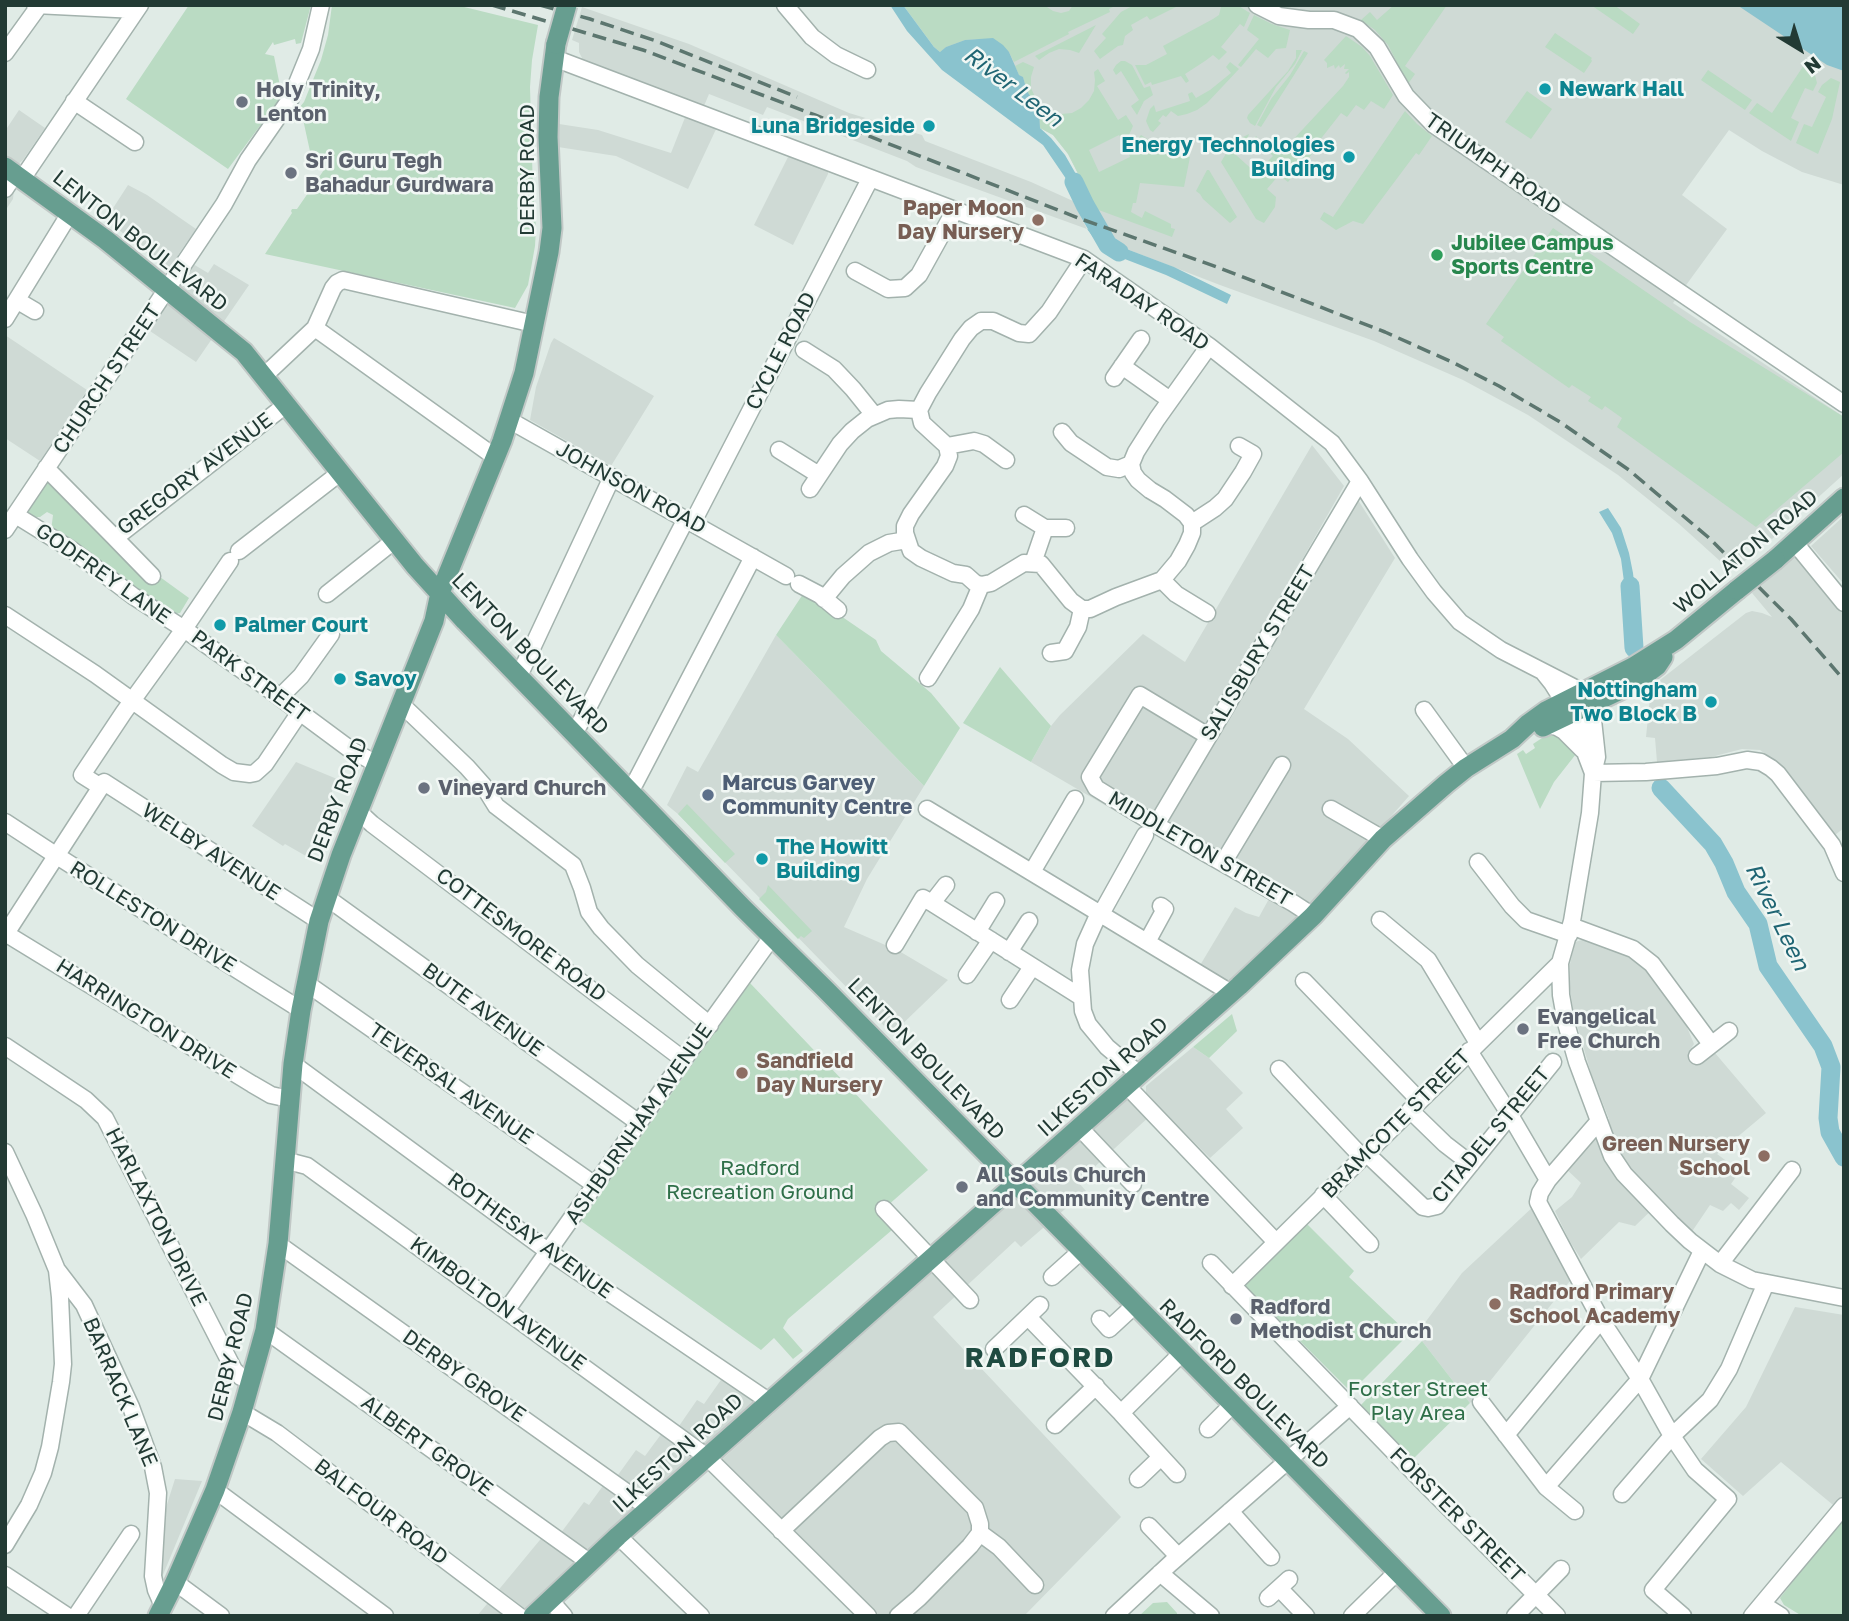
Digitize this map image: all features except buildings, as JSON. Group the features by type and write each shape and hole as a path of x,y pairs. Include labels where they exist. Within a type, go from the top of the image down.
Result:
{"main road":[{"name":"DERBY ROAD","path":"161,1611 215,1490 250,1381 272,1335 289,1099 301,1010 318,921 333,903 358,811 434,621 440,593 495,457 524,373 552,228 549,97 555,51 566,5"},
{"name":"LENTON BOULEVARD","path":"12,177 71,213 244,352 415,566 465,621 1016,1184"},
{"name":"WOLLATON ROAD","path":"1512,738 1534,732 1579,707 1633,667 1676,640 1775,560 1844,498"},
{"name":"WOLLATON ROAD","path":"1512,738 1528,724 1612,696 1633,684 1657,666 1676,640"},
{"name":"ILKESTON ROAD","path":"533,1616 618,1536 1231,993 1313,916 1383,839 1466,768 1512,738"},
{"name":"RADFORD BOULEVARD","path":"1016,1184 1441,1616"}],"street":[{"name":"CHURCH STREET","path":"5,530 224,204 248,160 290,98 311,49 321,5"},
{"path":"785,5 812,37 836,55 861,67 863,49"},
{"name":"TRIUMPH ROAD","path":"1257,5 1279,16 1334,20 1358,29 1377,47 1399,87 1419,112 1434,125 1844,404"},
{"path":"5,53 37,6 138,8"},
{"path":"12,177 74,101 138,8"},
{"name":"FARADAY ROAD","path":"555,51 870,179 1084,259 1209,346 1332,443 1418,570 1460,622 1502,650 1544,673 1579,707"},
{"path":"74,101 135,142"},
{"name":"CYCLE ROAD","path":"572,731 579,724 689,521 870,179"},
{"path":"855,271 878,277 888,289 905,288 919,275 955,210"},
{"path":"5,319 71,213"},
{"path":"1084,259 1049,312 1029,334 1019,333 993,321 981,321 971,328 928,393 919,410 922,423 947,446 949,456 905,526 911,551 921,558 953,573 966,575 981,585 990,583 1024,563 1041,564 1071,601 1082,609 1090,609 1162,580 1187,545 1192,533 1192,523 1186,515 1138,480 1131,464 1140,445 1209,346"},
{"path":"264,376 314,328 333,288 343,280 534,324"},
{"path":"18,301 35,311"},
{"path":"314,328 495,457"},
{"path":"1141,339 1118,372 1170,400"},
{"path":"815,351 845,379 874,415"},
{"name":"GREGORY AVENUE","path":"46,468 116,538 287,404"},
{"path":"779,450 815,482 840,444 852,431 874,415 899,409 919,410"},
{"name":"JOHNSON ROAD","path":"509,420 793,580 838,610"},
{"path":"1062,432 1071,443 1107,467 1119,469 1131,464"},
{"path":"947,446 988,438 1006,460"},
{"path":"1192,523 1225,499 1253,454 1239,446"},
{"path":"184,629 234,556 341,472"},
{"path":"519,676 612,477"},
{"name":"SALISBURY STREET","path":"1276,1242 1133,1080 1088,1024 1083,1011 1080,970 1085,944 1100,913 1360,481"},
{"path":"1024,515 1045,528 1066,528"},
{"name":"GODFREY LANE","path":"22,519 45,523 133,596 184,629"},
{"path":"1033,563 1045,528"},
{"path":"116,538 152,576"},
{"path":"327,594 395,540"},
{"path":"824,599 843,576 869,552 889,543 907,540"},
{"path":"1795,543 1844,603"},
{"path":"629,789 635,783 753,557"},
{"path":"1162,580 1183,607 1207,613"},
{"path":"916,666 931,682 981,585"},
{"path":"1063,655 1078,627 1082,609"},
{"path":"5,615 95,674 234,772 255,773 265,764 300,712"},
{"name":"PARK STREET","path":"103,784 82,775 184,629 351,750 377,764"},
{"path":"280,697 301,676 331,634"},
{"name":"MIDDLETON STREET","path":"1208,736 1140,695 1090,777 1097,788 1151,830 1223,863 1313,916"},
{"path":"401,704 467,767 496,806 573,865 589,912 601,928 637,965 710,1026"},
{"path":"1579,707 1577,723 1593,773"},
{"path":"1579,707 1597,757 1570,930 1560,963 1560,995 1577,1062 1612,1156 1624,1174 1681,1232 1720,1264 1752,1280 1844,1298"},
{"path":"1424,710 1466,768"},
{"path":"1548,725 1564,731 1585,752"},
{"path":"1593,773 1646,772 1717,766 1747,760 1760,762 1778,774 1832,845 1844,873"},
{"path":"1223,863 1282,765"},
{"path":"6,934 103,784"},
{"name":"WELBY AVENUE","path":"103,784 318,921"},
{"path":"1032,872 1074,799"},
{"path":"928,809 1231,993"},
{"path":"1331,809 1383,839"},
{"name":"COTTESMORE ROAD","path":"358,811 684,1060"},
{"name":"ROLLESTON DRIVE","path":"5,822 301,1010"},
{"path":"1479,862 1526,920 1633,949 1652,964 1711,1044"},
{"path":"932,903 946,885"},
{"path":"895,944 923,898 1081,997"},
{"path":"967,975 996,901"},
{"name":"BUTE AVENUE","path":"333,903 639,1123"},
{"path":"1147,942 1163,908"},
{"path":"1380,920 1428,960 1510,1115 1548,1180"},
{"path":"1009,952 1029,921"},
{"name":"HARRINGTON DRIVE","path":"6,934 252,1084 271,1095 289,1099"},
{"name":"ASHBURNHAM AVENUE","path":"506,1311 772,937"},
{"name":"BRAMCOTE STREET","path":"1232,1286 1560,963"},
{"path":"1010,1000 1032,967"},
{"path":"1305,980 1446,1144 1471,1164"},
{"name":"TEVERSAL AVENUE","path":"306,983 595,1185"},
{"path":"1697,1056 1728,1031"},
{"name":"HARLAXTON DRIVE","path":"5,1046 86,1100 105,1118 234,1370 250,1381"},
{"name":"CITADEL STREET","path":"1364,1155 1423,1207 1437,1206 1553,1062"},
{"name":"ROTHESAY AVENUE","path":"293,1064 548,1252 770,1402"},
{"path":"1279,1069 1364,1155"},
{"path":"1599,1121 1548,1180 1538,1202 1601,1320 1640,1379 1672,1436 1695,1469 1728,1499 1653,1590 1683,1616"},
{"path":"1080,1128 1118,1160 1133,1184"},
{"path":"5,1152 57,1269 63,1364 50,1447 34,1494 5,1545"},
{"name":"KIMBOLTON AVENUE","path":"284,1160 307,1166 707,1457 868,1616"},
{"path":"1720,1264 1791,1178"},
{"path":"1323,1195 1370,1244"},
{"path":"884,1209 970,1300"},
{"name":"DERBY GROVE","path":"278,1244 650,1509"},
{"path":"1052,1277 1081,1251"},
{"path":"1546,1487 1640,1379 1703,1251"},
{"name":"FORSTER STREET","path":"1211,1263 1557,1616"},
{"name":"BARRACK LANE","path":"57,1269 84,1305 131,1408 153,1467 158,1493 153,1576 161,1611"},
{"path":"1632,1491 1672,1436 1710,1400 1729,1369 1766,1283"},
{"path":"993,1349 1040,1305"},
{"path":"1100,1319 1110,1329 1135,1305"},
{"path":"1028,1317 1177,1474"},
{"path":"1506,1435 1601,1320"},
{"name":"ALBERT GROVE","path":"272,1335 589,1562"},
{"path":"1121,1413 1182,1353"},
{"path":"1062,1422 1096,1386"},
{"path":"1481,1402 1546,1487 1575,1511"},
{"path":"1208,1429 1233,1404"},
{"path":"1114,1616 1178,1556 1350,1406"},
{"name":"BALFOUR ROAD","path":"242,1412 277,1433 519,1616"},
{"path":"781,1531 880,1438 899,1432 975,1508 979,1516 980,1533 919,1598 898,1616"},
{"path":"1138,1479 1161,1457"},
{"path":"215,1490 385,1616"},
{"path":"1781,1616 1757,1610 1844,1506"},
{"path":"1230,1511 1263,1554"},
{"path":"1149,1526 1178,1556"},
{"path":"980,1533 999,1547 1035,1585"},
{"path":"76,1616 131,1534"},
{"path":"618,1536 701,1616"},
{"path":"1515,1616 1561,1569"},
{"path":"1352,1616 1397,1572"},
{"path":"1160,1573 1211,1616"},
{"path":"10,1583 67,1616"},
{"path":"175,1583 221,1616"},
{"path":"1279,1588 1306,1616"},
{"path":"550,1600 564,1616"}],"shaded area":[{"path":"965,5 1844,5 1844,185 1802,172 1729,130 1682,195 1727,229 1673,303 1844,417 1844,474 1772,539 1759,530 1740,544 1750,557 1730,572 1679,524 1618,475 1528,415 1463,380 1374,341 1116,245 1068,154 1053,135 979,85 934,47"},
{"path":"582,7 689,44 849,113 922,135 925,141 1031,182 1073,201 1087,229 916,167 907,161 767,107 763,115 709,94 704,106 585,64 579,52 579,43 572,40"},
{"path":"19,110 45,128 23,160 8,173 15,180 13,199 5,211 5,131"},
{"path":"686,115 718,125 688,189 616,156 558,147 559,124 598,130 671,153"},
{"path":"789,155 828,172 793,245 754,225"},
{"path":"128,185 196,229 178,255 208,273 214,264 249,285 196,362 147,329 179,280 106,219"},
{"path":"5,335 87,390 40,461 5,438"},
{"path":"554,338 654,396 611,466 530,420 536,387"},
{"path":"1312,445 1344,486 1207,727 1358,500 1395,558 1304,709 1348,739 1409,796 1291,930 1228,985 1199,967 1235,907 1259,917 1270,897 1204,863 1031,762 1060,715 1143,634 1185,662"},
{"path":"1844,516 1844,582 1843,583 1811,546"},
{"path":"1796,556 1844,613 1844,828 1835,835 1782,766 1760,750 1742,749 1711,757 1657,762 1655,738 1646,737 1651,687 1746,613 1752,611 1772,617 1752,593"},
{"path":"776,635 924,786 867,879 844,927 899,951 948,980 892,1034 667,805 687,766 698,772"},
{"path":"296,762 337,779 306,856 285,844 283,846 252,826"},
{"path":"1582,940 1621,950 1648,970 1684,1020 1694,1044 1690,1050 1700,1064 1715,1053 1766,1113 1717,1154 1740,1171 1731,1184 1749,1198 1739,1210 1731,1203 1723,1211 1710,1205 1691,1233 1659,1203 1635,1226 1619,1222 1581,1259 1555,1211 1572,1197 1581,1183 1563,1166 1592,1131 1609,1119 1591,1073 1574,1015 1570,989 1570,964 1575,942"},
{"path":"1193,1047 1209,1058 1243,1093 1226,1109 1243,1128 1210,1158 1146,1095 1146,1086"},
{"path":"1133,1094 1151,1115 1078,1182 1086,1191 1021,1247 1015,1241 933,1317 1121,1517 1024,1616 873,1616 718,1463"},
{"name":"Radford Primary School Academy","path":"1535,1205 1570,1281 1470,1403 1422,1341 1421,1328 1462,1273"},
{"path":"1795,1307 1844,1315 1844,1501 1838,1509 1781,1462 1743,1496 1701,1459 1746,1407"},
{"path":"723,1377 757,1401 524,1616 477,1616 544,1535 554,1542 584,1502 589,1505 605,1483 610,1486 636,1450 645,1456 662,1433 670,1439 697,1400 704,1404"},
{"path":"175,1479 202,1481 160,1582 157,1536"}],"green space":[{"path":"189,5 311,5 301,43 296,44 295,39 274,45 273,42 265,54 274,56 282,96 228,169 126,99"},
{"path":"332,5 456,5 538,25 530,87 535,246 528,285 515,308 265,254 292,209 297,209 326,167 311,156 299,108 321,60"},
{"path":"903,5 1044,5 1061,13 1069,11 1073,5 1115,6 1109,9 1110,12 1014,62 1009,52 978,39 965,40 940,52"},
{"path":"1134,5 1180,5 1150,20 1147,16 1131,25 1133,30 1125,36 1123,45 1100,59 1094,51 1106,38 1102,34 1121,12"},
{"path":"1224,5 1237,5 1250,13 1244,27 1240,24 1221,47 1227,52 1219,60 1213,55 1185,74 1189,81 1186,83 1181,76 1145,85 1135,65 1146,65 1167,54 1163,46 1219,15"},
{"path":"1394,5 1447,5 1405,66 1415,74 1408,84 1388,45 1375,30 1361,20 1370,12 1377,20"},
{"path":"1591,5 1614,5 1640,24 1633,34"},
{"path":"1254,15 1290,30 1286,48 1276,49 1268,58 1256,49 1241,67 1238,65 1259,39 1247,30"},
{"path":"1096,25 1079,53 1059,49 1039,60 1035,56"},
{"path":"1555,33 1592,58 1584,73 1545,47"},
{"path":"1346,36 1370,56 1393,95 1384,109 1371,101 1364,110 1356,105 1347,117 1341,113 1316,145 1318,147 1288,182 1279,175 1267,189 1276,197 1275,207 1264,223 1256,219 1221,162 1233,142 1249,134 1236,155 1256,173 1273,156 1259,142 1251,146 1255,137 1276,151 1286,141 1290,143 1349,77 1349,72 1345,73 1349,69 1344,69 1345,64 1340,68 1339,65 1335,69 1334,65 1327,68 1324,60"},
{"path":"1296,50 1302,50 1295,64 1276,87 1255,126 1250,123 1248,115 1288,71 1296,58"},
{"path":"1304,51 1308,53 1261,127 1257,125 1271,99"},
{"path":"1121,61 1132,65 1144,88 1150,86 1153,95 1144,101 1137,115 1131,106 1139,100 1121,71 1116,75 1113,70"},
{"path":"1023,62 1034,67 1031,88 1041,106 1061,114 1072,113 1089,100 1094,91 1094,72 1098,69 1105,81 1097,86 1118,120 1126,115 1133,126 1123,142 1119,135 1089,150 1099,172 1130,157 1127,149 1141,135 1163,149 1179,152 1179,156 1190,157 1184,187 1140,183 1136,203 1133,203 1131,212 1142,218 1145,211 1171,224 1171,228 1175,229 1172,237 1096,209 1068,154 1053,135 1040,128 1039,110 1015,66"},
{"path":"1230,62 1239,69 1207,103 1197,110 1178,116 1171,111 1166,117 1163,115 1158,121 1161,123 1153,132 1150,130 1146,121 1154,105 1156,112 1190,101 1188,94 1192,92 1196,98 1231,73 1226,67"},
{"path":"1804,65 1814,71 1817,83 1813,91 1805,88 1791,118 1799,122 1791,141 1749,113 1757,103 1772,113"},
{"path":"1708,70 1752,100 1745,110 1701,80"},
{"path":"1831,78 1840,82 1832,119 1818,154 1796,143 1804,124 1812,127 1826,97 1818,92"},
{"path":"1527,91 1552,109 1531,139 1505,122"},
{"path":"1405,111 1432,136 1419,155 1416,153 1363,224 1353,221 1336,230 1320,219 1324,212 1333,217"},
{"path":"1207,170 1237,217 1230,223 1196,191"},
{"path":"1553,228 1690,322 1844,417 1844,452 1756,527 1617,427 1622,418 1605,406 1602,410 1588,401 1591,397 1572,385 1569,388 1501,341 1504,337 1486,324"},
{"path":"42,477 148,582 160,577 189,598 180,613 175,614 51,531 53,515 47,512 40,517 30,517 17,511"},
{"path":"805,591 834,617 838,614 876,640 881,651 931,693 960,728 924,786 776,635"},
{"path":"1000,667 1051,726 1031,762 963,723"},
{"path":"1553,735 1565,741 1576,754 1554,782 1540,809 1517,754 1523,750 1526,754 1535,748 1533,744 1545,736"},
{"path":"687,804 735,854 725,863 678,814"},
{"path":"768,885 812,931 804,938 801,936 798,939 759,899 766,892"},
{"name":"Radford Recreation Ground","path":"750,983 928,1170 878,1214 892,1230 788,1319 783,1328 803,1351 793,1359 774,1338 761,1350 581,1221"},
{"path":"1232,1014 1237,1031 1209,1058 1193,1047"},
{"path":"1307,1224 1354,1271 1349,1277 1409,1334 1351,1392 1245,1286"},
{"name":"Forster Street Play Area","path":"1422,1341 1470,1403 1413,1459 1360,1406"},
{"path":"1844,1516 1844,1616 1802,1616 1784,1605 1780,1598"},
{"path":"1167,1602 1177,1616 1139,1616 1153,1603"}],"water":[{"path":"890,5 903,5 940,52 965,40 993,38 1003,45 1039,110 1040,128 1065,155 1096,209 1073,201 1073,189 1043,145 942,70 907,31"},
{"path":"1737,5 1844,5 1844,71 1827,65"},
{"path":"1087,229 1112,239 1116,245 1174,267 1231,295 1227,304 1166,275 1117,256 1100,246"},
{"path":"1608,508 1621,528 1633,573 1637,609 1628,612 1621,559 1612,533 1599,512"}],"waterway":[{"name":"River Leen","path":"1074,182 1108,245 1119,252"},
{"name":"River Leen","path":"1630,586 1634,648"},
{"name":"River Leen","path":"1661,788 1713,844 1736,892 1758,924 1768,966 1823,1046 1831,1067 1828,1118 1830,1132 1844,1157"}],"railway":[{"path":"492,5 643,50 1081,219 1217,267 1385,332 1454,363 1560,422 1629,470 1708,537 1791,619 1844,680"},
{"path":"540,5 656,41 797,97"}],"place":[{"name":"Newark Hall","path":"1545,89"},
{"name":"Holy Trinity, Lenton","path":"242,102"},
{"name":"Luna Bridgeside","path":"929,126"},
{"name":"Energy Technologies Building","path":"1349,157"},
{"name":"Sri Guru Tegh Bahadur Gurdwara","path":"291,173"},
{"name":"Paper Moon Day Nursery","path":"1038,220"},
{"name":"Jubilee Campus Sports Centre","path":"1437,255"},
{"name":"Palmer Court","path":"220,625"},
{"name":"Savoy","path":"340,679"},
{"name":"Nottingham Two Block B","path":"1711,702"},
{"name":"Vineyard Church","path":"424,788"},
{"name":"Marcus Garvey Community Centre","path":"708,795"},
{"name":"The Howitt Building","path":"762,859"},
{"name":"Evangelical Free Church","path":"1523,1029"},
{"name":"Sandfield Day Nursery","path":"742,1073"},
{"name":"Green Nursery School","path":"1764,1156"},
{"name":"All Souls Church and Community Centre","path":"962,1187"},
{"name":"Radford Primary School Academy","path":"1495,1304"},
{"name":"Radford Methodist Church","path":"1236,1319"}],"district":[{"name":"RADFORD","path":"1040,1358"}]}
